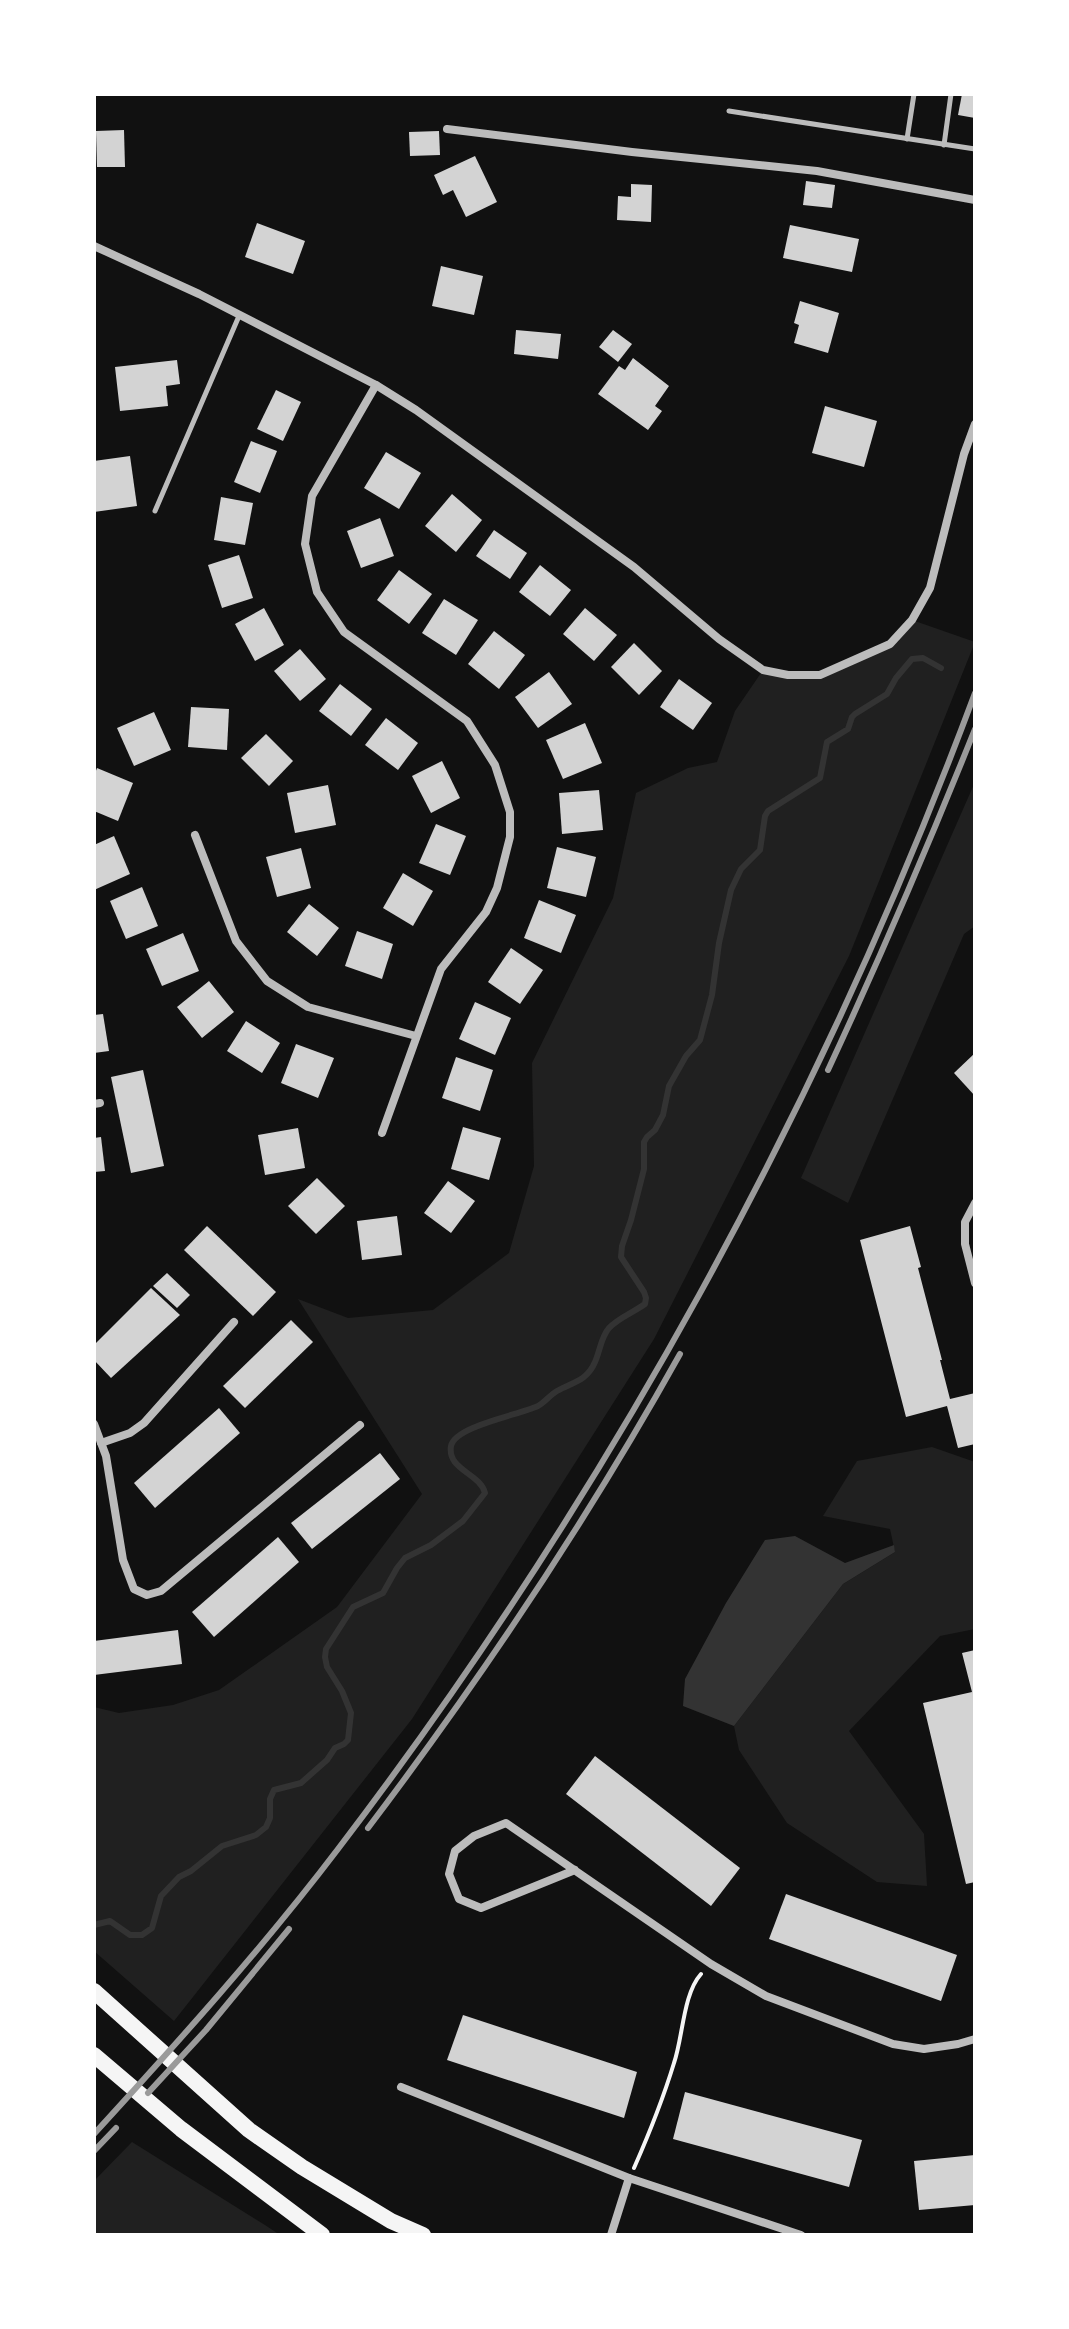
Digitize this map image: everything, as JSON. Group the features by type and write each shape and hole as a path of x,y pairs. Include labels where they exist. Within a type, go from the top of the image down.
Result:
{"main road":[{"path":"94,1991 249,2130 302,2167 391,2221 423,2235"},
{"path":"94,2055 181,2129 322,2235"}],"street":[{"path":"447,129 817,171 975,200"},
{"path":"94,246 199,294 376,385 416,410 634,567 719,639 763,670 788,675 820,675 890,644 912,620 930,588 964,454 975,424"},
{"path":"376,385 312,496 305,544 317,592 344,632 467,721 495,765 510,812 510,837 497,888 486,912 441,969 382,1133"},
{"path":"195,835 236,941 267,981 308,1007 416,1036"},
{"path":"975,1203 965,1222 965,1244 975,1283"},
{"path":"101,1443 130,1433 144,1423 234,1322"},
{"path":"94,1424 106,1456 123,1560 134,1589 147,1595 161,1591 360,1425"},
{"path":"575,1870 481,1908 459,1899 449,1874 455,1851 474,1836 506,1823 575,1870 711,1964 766,1996 893,2044 924,2049 975,2039"},
{"path":"401,2087 629,2178 801,2235"},
{"path":"611,2235 629,2178"}],"lane":[{"path":"907,139 914,94"},
{"path":"944,145 951,94"},
{"path":"729,111 975,149"},
{"path":"155,511 239,316"}],"path":[{"path":"629,2178 657,2115 674,2066 695,1982 711,1964"}],"shaded area":[{"path":"912,620 975,642 849,956 654,1339 412,1719 174,2021 94,1951 94,1707 119,1713 173,1705 219,1690 337,1607 422,1494 298,1299 348,1318 433,1310 509,1253 534,1166 532,1063 613,898 636,793 688,768 717,762 735,711 763,670 820,675 890,644"},
{"path":"975,782 975,926 964,934 848,1203 801,1178"},
{"path":"932,1447 975,1462 975,1629 940,1636 849,1731 924,1834 927,1886 877,1882 787,1823 739,1750 734,1726 843,1584 895,1552 890,1529 823,1516 857,1461"},
{"path":"795,1536 845,1563 894,1545 895,1552 843,1584 734,1726 683,1706 685,1679 765,1540"},
{"path":"132,2142 280,2235 94,2235 94,2181"}],"building":[{"path":"962,94 975,94 975,118 958,115"},
{"path":"124,130 125,167 97,167 96,131"},
{"path":"439,131 440,155 410,156 409,132"},
{"path":"475,156 497,202 466,217 453,190 443,195 434,175"},
{"path":"806,181 835,185 832,208 803,205"},
{"path":"631,184 652,185 651,222 617,220 618,196 631,197"},
{"path":"257,223 305,241 293,274 245,257"},
{"path":"790,225 859,239 852,272 783,258"},
{"path":"441,266 483,276 474,315 432,306"},
{"path":"800,301 839,313 828,353 794,343 799,325 794,323"},
{"path":"516,330 561,334 558,359 514,354"},
{"path":"613,330 632,344 618,362 599,347"},
{"path":"633,358 669,386 655,406 662,411 648,430 598,394 619,366 625,370"},
{"path":"177,360 180,384 166,386 168,406 120,411 115,367"},
{"path":"276,390 301,402 283,441 257,429"},
{"path":"825,406 877,421 864,467 812,453"},
{"path":"251,441 277,451 260,493 234,482"},
{"path":"386,452 421,473 399,509 364,488"},
{"path":"130,456 137,506 94,512 94,461"},
{"path":"452,494 482,520 456,552 425,526"},
{"path":"221,497 253,503 245,545 214,540"},
{"path":"380,518 394,556 361,568 347,531"},
{"path":"494,530 527,553 510,579 476,556"},
{"path":"239,555 253,598 222,608 208,565"},
{"path":"540,565 571,590 550,616 519,592"},
{"path":"399,570 432,594 409,624 377,600"},
{"path":"444,599 478,620 456,655 422,633"},
{"path":"264,608 284,645 255,661 235,624"},
{"path":"585,608 617,635 594,661 563,634"},
{"path":"494,631 525,655 499,689 468,664"},
{"path":"634,643 662,671 639,695 611,667"},
{"path":"300,649 326,679 300,701 274,671"},
{"path":"549,672 572,704 538,728 515,697"},
{"path":"679,679 712,703 693,730 660,707"},
{"path":"340,684 372,709 351,736 319,711"},
{"path":"191,707 229,709 227,750 188,747"},
{"path":"154,712 171,750 134,766 117,728"},
{"path":"386,718 418,743 398,770 365,745"},
{"path":"585,723 602,763 563,779 546,740"},
{"path":"266,734 293,761 269,786 241,758"},
{"path":"442,761 460,798 431,813 412,776"},
{"path":"97,768 133,783 118,821 94,811 94,776"},
{"path":"328,785 336,825 295,833 287,793"},
{"path":"599,790 603,830 562,834 559,793"},
{"path":"436,824 466,836 450,875 419,863"},
{"path":"114,836 130,874 94,890 94,845"},
{"path":"557,847 596,857 586,897 547,888"},
{"path":"301,848 311,888 277,897 266,857"},
{"path":"403,873 433,891 413,926 383,908"},
{"path":"142,887 158,926 126,939 110,901"},
{"path":"539,900 576,915 561,953 524,938"},
{"path":"309,904 339,928 317,956 287,932"},
{"path":"357,931 393,944 382,979 345,966"},
{"path":"183,933 199,971 162,986 146,949"},
{"path":"511,948 543,970 520,1004 488,982"},
{"path":"209,981 234,1012 202,1038 177,1007"},
{"path":"475,1002 511,1018 495,1055 459,1039"},
{"path":"103,1014 109,1051 94,1053 94,1015"},
{"path":"246,1021 280,1043 262,1073 227,1051"},
{"path":"296,1044 334,1058 318,1098 281,1083"},
{"path":"975,1053 975,1096 954,1073"},
{"path":"456,1057 493,1070 480,1111 442,1098"},
{"path":"143,1070 164,1166 131,1173 111,1077"},
{"path":"463,1127 501,1138 489,1180 451,1169"},
{"path":"298,1128 305,1168 265,1175 258,1135"},
{"path":"101,1137 105,1171 94,1172 94,1138"},
{"path":"317,1178 345,1206 316,1234 288,1206"},
{"path":"448,1181 475,1201 451,1233 424,1213"},
{"path":"397,1216 402,1255 362,1260 357,1221"},
{"path":"207,1226 276,1292 253,1316 184,1250"},
{"path":"910,1226 950,1399 975,1393 975,1444 958,1448 947,1406 906,1417 860,1240"},
{"path":"167,1273 190,1295 177,1308 153,1286"},
{"path":"151,1288 180,1315 111,1378 94,1360 94,1345"},
{"path":"291,1320 313,1342 245,1408 223,1386"},
{"path":"219,1408 240,1433 155,1508 134,1483"},
{"path":"380,1453 400,1479 312,1549 291,1523"},
{"path":"278,1537 299,1562 214,1637 192,1612"},
{"path":"178,1630 182,1664 94,1675 94,1641"},
{"path":"975,1650 975,1882 966,1884 923,1703 972,1692 962,1653"},
{"path":"595,1756 740,1868 711,1906 566,1794"},
{"path":"786,1894 957,1955 941,2001 769,1939"},
{"path":"463,2015 637,2072 624,2118 447,2060"},
{"path":"685,2092 862,2140 849,2187 673,2139"},
{"path":"975,2155 975,2205 919,2210 914,2161"}],"waterway":[{"path":"94,1925 110,1921 130,1935 142,1935 152,1928 161,1896 179,1877 222,1846 256,1835 266,1827 274,1790 301,1783 327,1760 335,1748 348,1740 351,1713 327,1667 326,1649 353,1607 383,1593 405,1558 431,1545 463,1521 485,1493 482,1486 454,1461 451,1446 455,1439 475,1427 538,1406 557,1391 584,1377 592,1368 609,1328 645,1304 644,1292 621,1257 644,1169 644,1142 663,1115 669,1086 686,1056 700,1040 712,995 731,890 741,869 760,850 765,816 768,811 820,778 827,742 848,729 855,714 887,694 912,659 923,658 941,668"}],"railway":[{"path":"94,2134 250,1959 338,1849 436,1716 529,1579 617,1438 699,1295 776,1148 848,999 914,847 975,693"},
{"path":"828,1070 904,901 975,729"},
{"path":"368,1828 532,1597 608,1477 680,1354"},
{"path":"148,2093 206,2030 289,1929"},
{"path":"94,2151 116,2128"}]}
